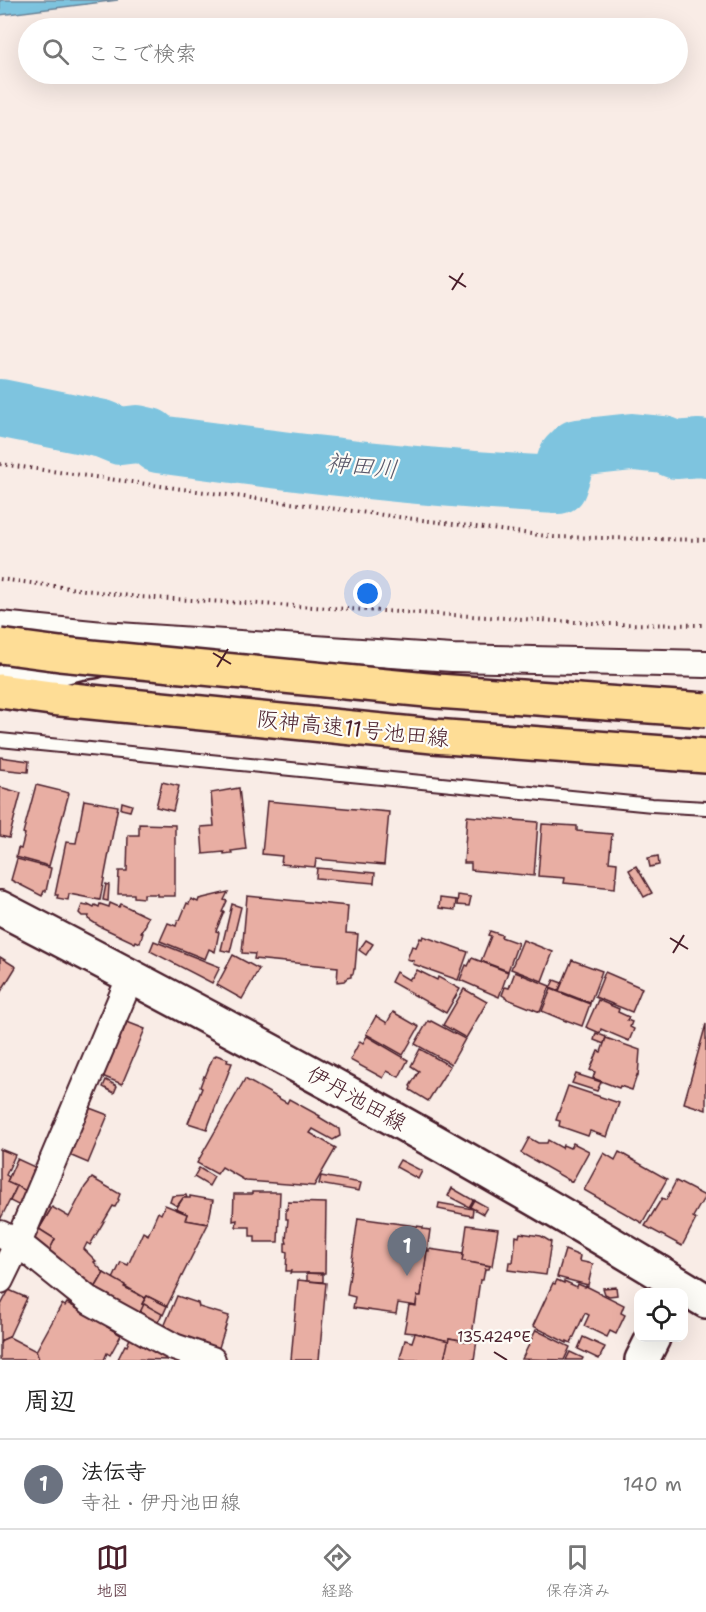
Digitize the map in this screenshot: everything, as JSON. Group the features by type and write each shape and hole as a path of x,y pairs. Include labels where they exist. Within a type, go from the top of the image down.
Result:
{"highway":[{"name":"阪神高速11号池田線","path":"0,646 60,654 437,691 706,710"},
{"name":"阪神高速11号池田線","path":"0,691 433,736 706,756"}],"main road":[{"path":"0,683 78,663 129,658 195,670 267,678 451,691 706,700"},
{"name":"伊丹池田線","path":"0,908 327,1081 614,1245 680,1288"},
{"path":"642,1360 651,1342"}],"street":[{"path":"0,625 103,635 453,658 706,664"},
{"path":"0,1280 9,1239 131,976"},
{"path":"9,1239 90,1301 174,1347 212,1360"}],"lane":[{"path":"0,740 652,805 706,808"}],"path":[{"path":"0,464 554,537 706,540"},
{"path":"0,579 138,597 610,624 706,625"}],"water":[{"path":"0,0 118,0 0,15"}],"building":[{"path":"0,757 29,761 28,772 0,769"},
{"path":"162,782 179,786 173,811 156,807"},
{"path":"36,785 69,793 49,866 16,857 18,848 21,849"},
{"path":"0,787 21,793 9,838 0,836"},
{"path":"239,788 246,849 224,854 224,852 203,854 201,827 214,826 211,793"},
{"path":"84,800 118,806 100,900 69,894 68,900 57,898 58,895 55,895 66,842 76,843"},
{"path":"267,801 389,812 384,865 316,859 315,867 281,864 282,856 262,854"},
{"path":"122,802 132,805 130,811 121,809"},
{"path":"467,816 538,822 534,876 471,870 471,863 464,863"},
{"path":"139,824 175,825 175,896 144,894 144,898 134,897 134,894 118,894 119,871 127,871 128,835 139,835"},
{"path":"542,824 577,826 577,831 612,834 609,862 617,863 615,888 564,883 565,878 538,876"},
{"path":"658,856 659,865 650,867 648,858"},
{"path":"17,859 51,868 46,891 42,896 11,880"},
{"path":"636,866 652,893 644,897 629,870"},
{"path":"317,868 375,873 374,883 316,878"},
{"path":"106,884 109,885 108,901 103,900"},
{"path":"228,892 224,900 227,901 222,912 224,912 216,931 219,932 215,952 209,949 205,959 160,941 168,923 176,926 191,899 198,902 199,899"},
{"path":"458,895 471,897 469,906 457,905"},
{"path":"247,896 348,906 346,933 358,934 355,969 351,977 337,982 338,967 254,959 255,954 242,953"},
{"path":"440,898 456,900 455,910 439,908"},
{"path":"110,903 119,907 121,904 148,917 141,932 143,933 140,943 136,941 135,943 99,926 88,919 89,916 82,916 79,913 82,905 99,907 100,904 109,907"},
{"path":"232,904 241,907 230,952 221,950"},
{"path":"490,931 518,943 508,971 481,961 491,936 488,935"},
{"path":"423,936 468,952 458,980 413,964 414,961 407,959 412,946 416,947"},
{"path":"366,940 373,944 366,955 359,950"},
{"path":"523,940 553,952 542,981 511,969"},
{"path":"154,941 220,967 212,983 150,951"},
{"path":"233,955 259,969 242,999 217,985"},
{"path":"0,957 16,967 0,993"},
{"path":"472,958 508,972 499,997 460,980 466,965 468,966"},
{"path":"572,960 602,971 590,1003 559,991"},
{"path":"417,970 437,980 438,977 460,989 446,1013 391,982 396,972 409,980"},
{"path":"515,972 550,986 540,1012 502,995 505,987 509,988"},
{"path":"605,972 642,988 632,1012 595,997"},
{"path":"554,980 562,983 558,991 550,988"},
{"path":"464,989 487,1002 466,1038 443,1025"},
{"path":"551,989 590,1004 582,1026 542,1011"},
{"path":"598,1000 619,1009 618,1012 629,1017 627,1020 632,1022 630,1027 634,1029 629,1041 601,1029 600,1033 586,1027"},
{"path":"393,1012 419,1027 403,1055 366,1034 376,1016 387,1023"},
{"path":"428,1021 465,1039 451,1064 415,1044"},
{"path":"127,1022 145,1029 122,1084 102,1076"},
{"path":"706,1024 706,1110 684,1103"},
{"path":"596,1033 606,1037 604,1044 594,1040"},
{"path":"367,1036 408,1060 399,1077 387,1071 383,1078 350,1060 360,1041 363,1043"},
{"path":"606,1038 640,1050 638,1076 632,1090 620,1086 619,1088 593,1078 595,1072 590,1070"},
{"path":"420,1049 450,1066 428,1101 410,1090 419,1071 411,1066"},
{"path":"216,1055 232,1063 207,1129 188,1123 202,1088 200,1087 204,1076"},
{"path":"576,1074 601,1082 597,1091 572,1083"},
{"path":"245,1079 287,1103 289,1099 339,1129 340,1136 333,1140 313,1129 310,1133 336,1148 314,1186 246,1181 222,1167 217,1174 197,1163"},
{"path":"106,1080 117,1086 114,1093 103,1087"},
{"path":"568,1086 619,1103 607,1137 590,1131 588,1136 559,1126 560,1121 556,1120"},
{"path":"87,1107 108,1115 88,1163 67,1154"},
{"path":"529,1138 538,1143 547,1143 548,1140 562,1148 563,1145 570,1148 573,1143 589,1151 572,1182 521,1153"},
{"path":"0,1149 15,1155 6,1175 9,1177 7,1182 17,1186 0,1220"},
{"path":"619,1152 667,1179 642,1223 584,1190 604,1153 615,1160"},
{"path":"17,1159 39,1169 28,1192 7,1182"},
{"path":"400,1160 422,1171 418,1179 396,1167"},
{"path":"199,1168 214,1177 209,1186 194,1177"},
{"path":"321,1176 361,1183 359,1191 319,1184"},
{"path":"92,1178 120,1194 115,1207 113,1206 90,1245 87,1243 84,1249 104,1273 91,1295 49,1251 55,1239 39,1229 52,1207 69,1217"},
{"path":"676,1181 705,1196 693,1217 696,1219 682,1246 645,1226 662,1198 666,1200"},
{"path":"17,1186 28,1192 22,1207 10,1201"},
{"path":"452,1188 473,1200 469,1207 448,1196"},
{"path":"252,1192 280,1192 278,1242 255,1242 255,1236 250,1236 250,1227 236,1227 237,1220 233,1221 234,1194 252,1194"},
{"path":"186,1195 187,1198 183,1198 177,1206 170,1202 172,1196"},
{"path":"190,1196 213,1200 208,1224 185,1220 187,1214 176,1209 183,1198 190,1198"},
{"path":"474,1200 487,1207 483,1214 470,1207"},
{"path":"288,1202 326,1203 325,1273 286,1271 285,1243 287,1243 286,1209"},
{"path":"439,1203 473,1209 472,1216 438,1209"},
{"path":"45,1205 51,1209 39,1229 55,1239 49,1251 52,1255 31,1242"},
{"path":"165,1205 187,1214 185,1220 208,1224 167,1306 147,1296 145,1298 113,1279 121,1262 128,1265 143,1232 148,1235 158,1212 161,1214"},
{"path":"358,1218 423,1227 423,1229 430,1230 421,1296 417,1296 416,1306 398,1303 396,1314 353,1308 355,1297 347,1295"},
{"path":"467,1225 498,1229 492,1266 462,1261"},
{"path":"520,1233 541,1236 551,1242 546,1275 508,1270 509,1262 513,1262 516,1236 519,1237"},
{"path":"429,1249 463,1254 462,1261 490,1266 489,1269 485,1269 483,1280 480,1280 471,1342 449,1338 449,1341 404,1332 409,1305 416,1306 417,1296 421,1296"},
{"path":"565,1250 580,1256 579,1261 593,1264 588,1285 557,1277"},
{"path":"104,1273 145,1298 136,1320 91,1295"},
{"path":"307,1273 323,1274 323,1282 307,1281"},
{"path":"298,1280 326,1283 319,1360 291,1360"},
{"path":"557,1280 577,1287 578,1284 586,1286 624,1305 621,1313 625,1315 616,1334 610,1331 607,1337 584,1326 589,1315 585,1313 571,1343 533,1326 553,1283 555,1284"},
{"path":"616,1287 617,1295 609,1296 605,1294 603,1288"},
{"path":"9,1290 27,1298 9,1337 2,1340 0,1344 0,1307"},
{"path":"147,1296 167,1306 163,1315 142,1304"},
{"path":"177,1296 198,1303 199,1307 229,1316 216,1357 161,1334"},
{"path":"67,1303 108,1325 107,1327 121,1335 110,1355 107,1353 104,1360 39,1360 36,1351 62,1304 65,1306"},
{"path":"144,1304 162,1314 155,1328 137,1319"},
{"path":"536,1330 570,1347 564,1360 522,1359"},
{"path":"415,1333 449,1341 444,1360 400,1358 405,1340 412,1342"},
{"path":"9,1337 36,1351 39,1360 0,1360 0,1344 2,1340"},
{"path":"583,1337 605,1347 599,1359 578,1349"},
{"path":"130,1338 136,1340 174,1360 118,1359"},
{"path":"449,1338 471,1342 471,1339 477,1340 474,1360 459,1360 451,1357 450,1360 444,1360"},
{"path":"570,1352 583,1358 582,1360 566,1360"}],"waterway":[{"name":"神田川","path":"0,408 103,429 120,436 137,434 150,437 158,444 358,469 458,479 558,485 567,458 577,448 632,442 664,445 676,450 706,449"}],"place":[{"name":"法伝寺","path":"407,1276"}]}
